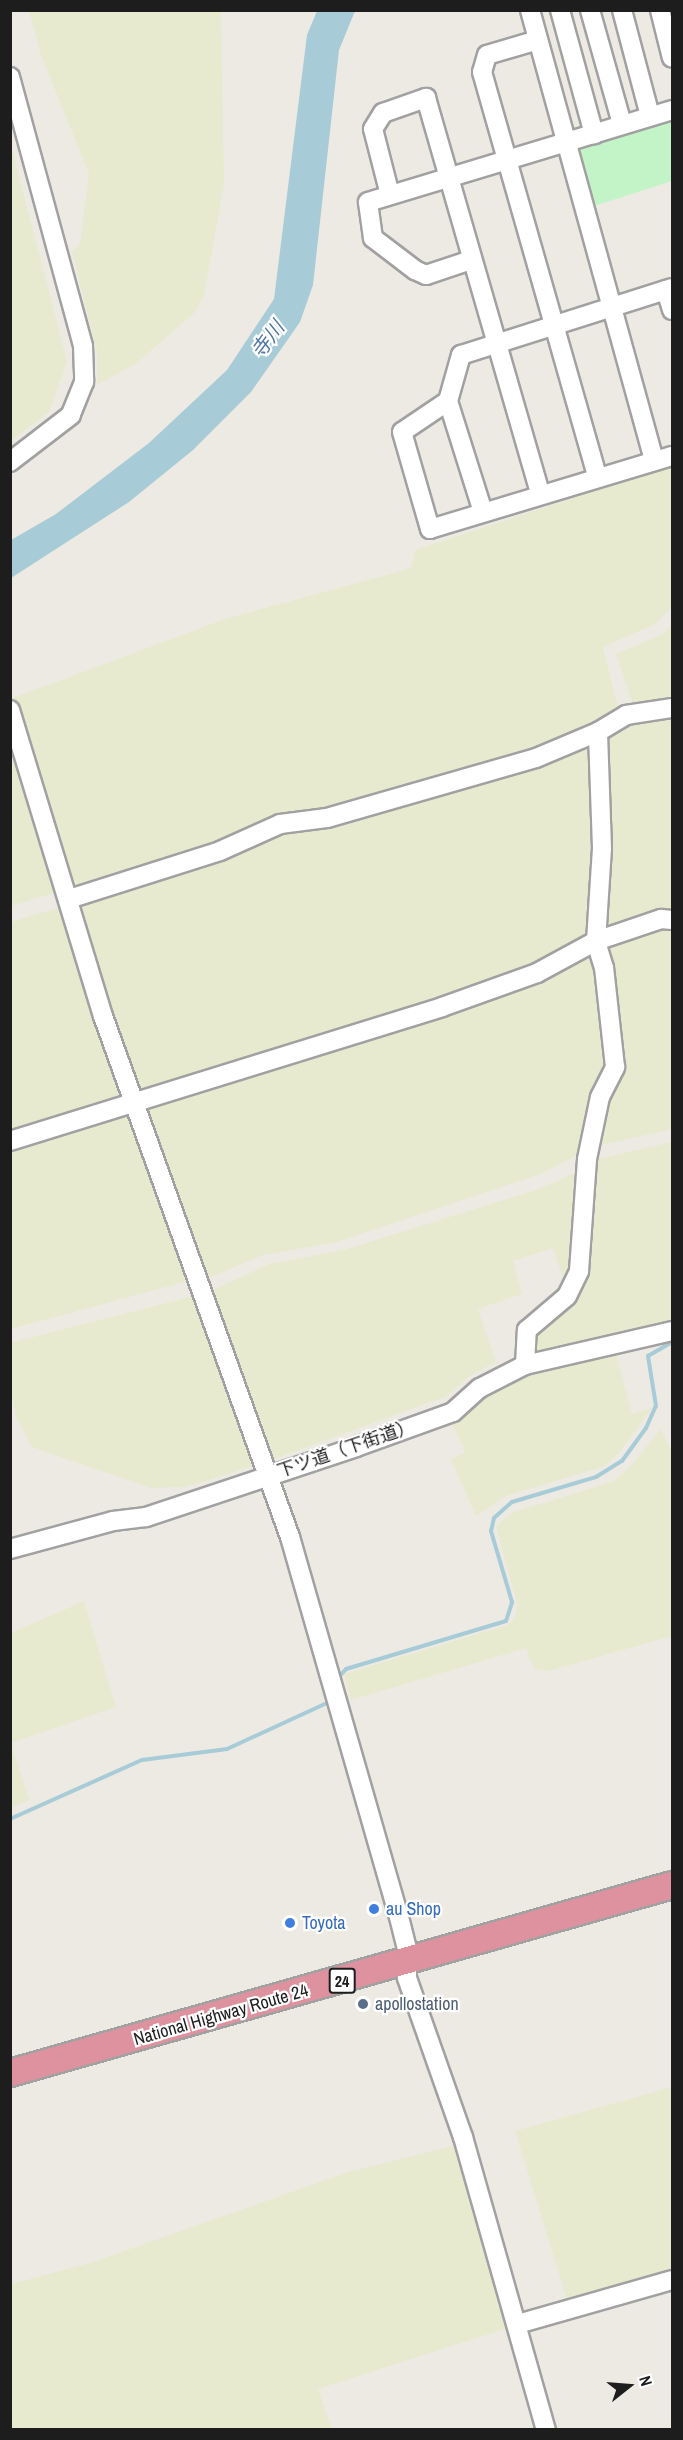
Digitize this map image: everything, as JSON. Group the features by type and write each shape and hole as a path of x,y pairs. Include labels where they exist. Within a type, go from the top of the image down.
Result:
{"highway":[{"name":"National Highway Route 24","path":"10,2073 406,1963 672,1885"}],"street":[{"path":"530,10 564,143 654,461"},
{"path":"560,10 594,134"},
{"path":"590,10 622,124"},
{"path":"622,10 650,116"},
{"path":"660,10 672,57"},
{"path":"538,40 487,55 482,72 551,325 597,477"},
{"path":"10,77 83,346 84,382 71,415 10,462"},
{"path":"390,195 373,129 384,113 426,98 494,342 540,494"},
{"path":"471,260 426,275 373,238 368,202 672,110"},
{"path":"483,512 448,401 461,355 494,342 669,289 672,310"},
{"path":"448,401 402,432 430,529 672,456"},
{"path":"69,899 220,850 280,824 327,819 503,768 598,732 626,715 672,708"},
{"path":"10,710 133,1105 269,1475 399,1917 407,1948 406,1963 411,1991 463,2137 518,2324 546,2430"},
{"path":"525,1365 527,1330 567,1296 579,1270 587,1159 600,1097 615,1067 604,968 596,941 602,848 598,732"},
{"path":"10,1141 133,1105 442,1007 537,973 596,941 661,919 672,920"},
{"name":"下ツ道（下街道）","path":"10,1549 113,1521 146,1517 453,1412 480,1388 525,1365 672,1331"},
{"path":"518,2324 672,2280"}],"green space":[{"path":"29,11 221,11 224,184 204,295 195,312 137,363 97,385 97,351 72,252 80,244 89,174 41,55"},
{"path":"672,119 672,181 588,208 577,147"},
{"path":"11,145 67,362 49,412 11,441"},
{"path":"672,467 672,607 655,624 603,647 618,707 565,737 338,806 269,820 198,849 72,888 13,698 225,619 405,570 411,567 415,550 565,501 566,496"},
{"path":"672,625 672,700 634,707 616,654 663,634"},
{"path":"672,713 672,914 605,930 611,878 609,730 628,721"},
{"path":"10,735 60,891 11,906 10,906"},
{"path":"595,740 597,876 589,937 542,962 436,1001 139,1094 77,901 292,825"},
{"path":"64,906 123,1102 11,1136 11,922"},
{"path":"664,925 672,926 672,1129 597,1146 608,1099 622,1075 624,1057 607,943"},
{"path":"593,949 609,1053 578,1155 543,1173 333,1243 263,1255 207,1279 140,1105"},
{"path":"128,1115 188,1281 11,1329 11,1149"},
{"path":"672,1142 672,1320 531,1354 537,1328 576,1294 594,1160"},
{"path":"577,1172 574,1253 565,1284 553,1248 513,1261 522,1294 478,1309 496,1362 471,1375 447,1396 274,1459 209,1292 269,1264 344,1250 542,1188"},
{"path":"193,1296 243,1426 253,1466 186,1487 151,1488 32,1447 17,1419 11,1391 10,1343"},
{"path":"615,1350 632,1414 652,1408 619,1453 605,1466 506,1496 476,1516 451,1459 465,1453 450,1418 519,1374"},
{"path":"661,1429 672,1453 672,1636 549,1671 534,1669 526,1648 351,1700 344,1674 508,1625 515,1617 517,1604 496,1526 514,1512 612,1482 628,1469"},
{"path":"84,1601 116,1707 11,1743 11,1633"},
{"path":"11,1743 29,1800 11,1808"},
{"path":"672,2087 672,2271 568,2303 515,2131"},
{"path":"456,2145 508,2328 318,2389 332,2429 11,2430 11,2284 90,2263 348,2172"}],"water":[{"name":"寺川","path":"317,11 355,11 339,50 313,285 300,322 251,392 193,450 129,502 11,578 11,540 56,514 149,443 227,370 274,299 307,35"}],"waterway":[{"path":"337,1679 346,1669 506,1621 512,1602 491,1531 494,1518 512,1502 596,1477 622,1461 646,1428 656,1406 648,1356 672,1342"},
{"path":"10,1819 142,1760 227,1749 327,1703"}],"place":[{"name":"au Shop","path":"374,1909"},
{"name":"Toyota","path":"290,1923"},
{"name":"apollostation","path":"363,2004"}]}
